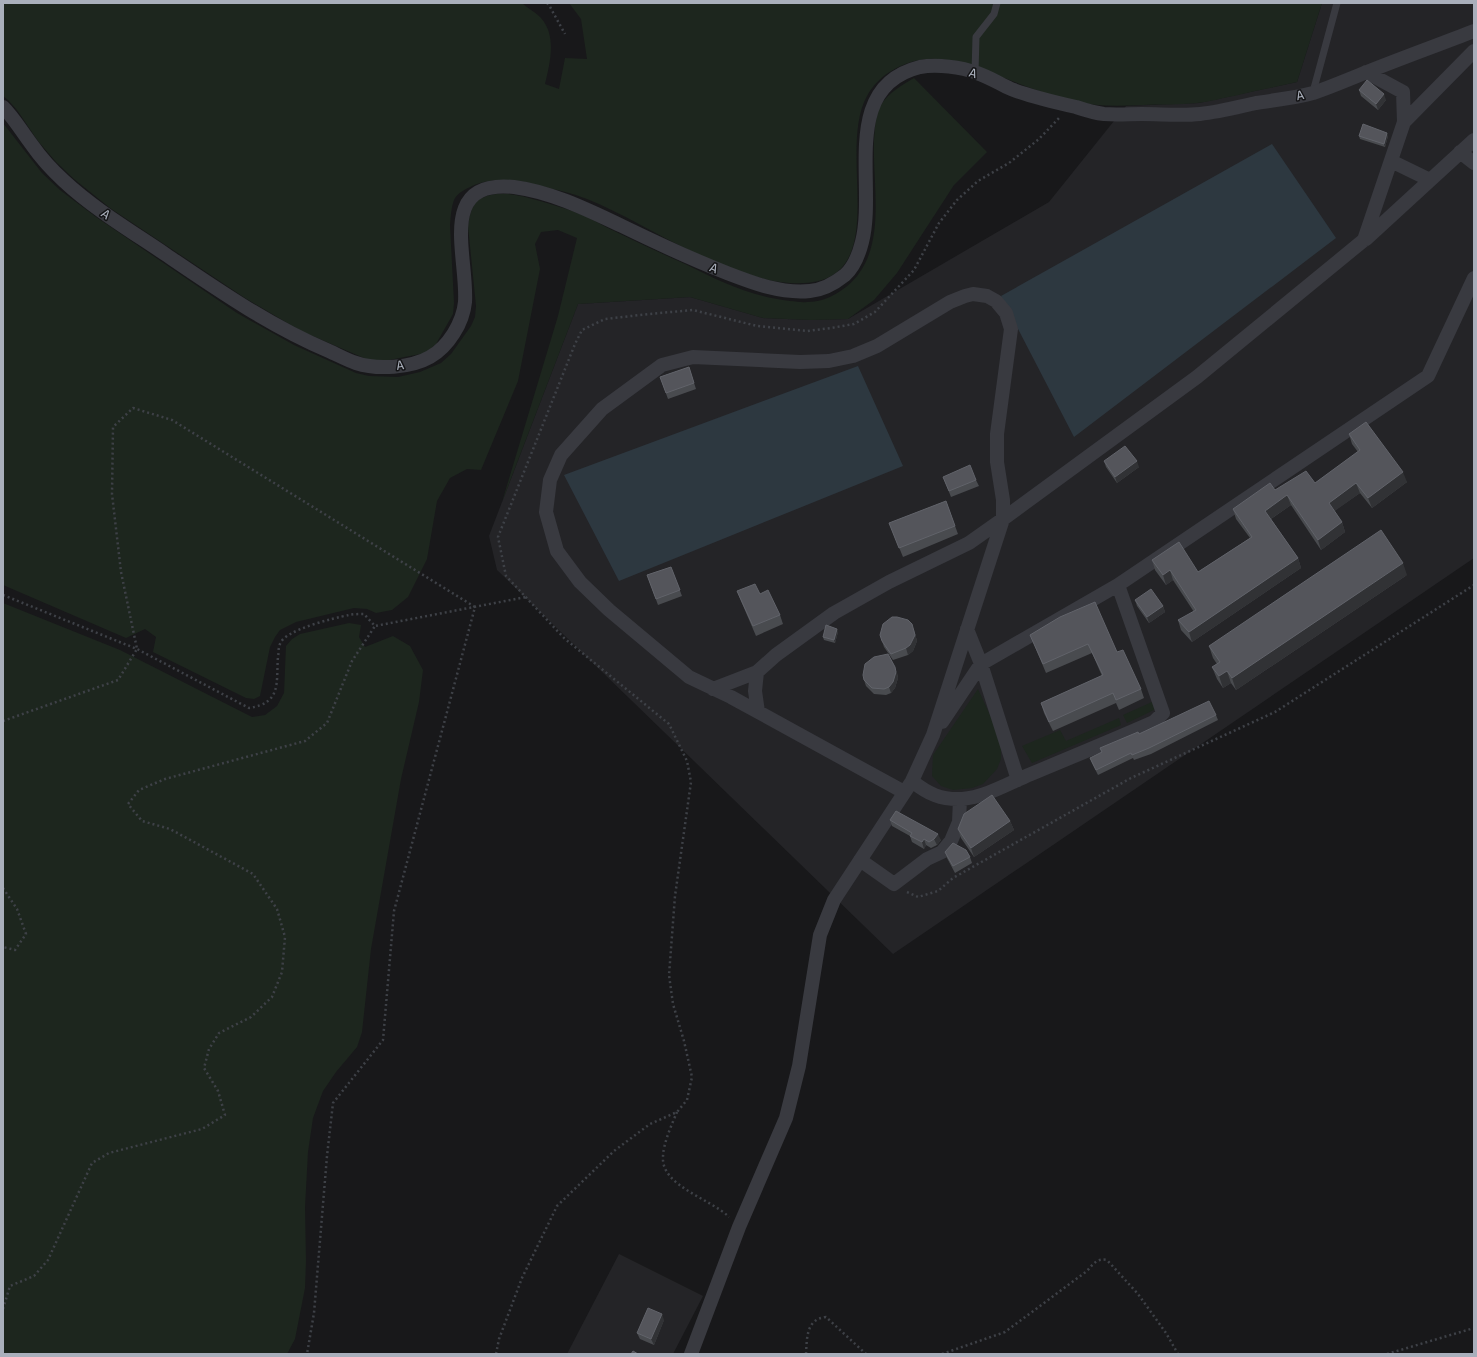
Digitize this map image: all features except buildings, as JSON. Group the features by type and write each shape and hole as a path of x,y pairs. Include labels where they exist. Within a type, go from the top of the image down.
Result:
{"street":[{"name":"A","path":"3,107 14,118 49,167 66,184 112,218 240,304 297,337 356,363 384,368 418,362 430,357 442,349 451,336 462,316 465,305 461,225 462,212 468,201 476,193 488,188 502,187 530,190 574,204 686,257 752,283 776,289 802,292 817,290 846,275 853,267 864,236 866,208 867,128 875,101 880,92 896,77 906,71 929,66 948,66 976,72 1008,88 1033,97 1104,114 1200,114 1313,92 1474,31"},
{"path":"1404,122 1474,51"},
{"path":"1364,240 1404,122 1403,92 1366,72"},
{"path":"714,689 757,672 776,655 834,613 889,582 969,543 1003,519 1197,377 1364,240 1474,140"},
{"path":"1460,152 1474,163"},
{"path":"1391,161 1430,180"},
{"path":"933,735 981,664 1118,585 1428,376 1474,278"},
{"path":"691,1354 739,1227 786,1118 799,1066 820,935 834,900 908,787 933,735 1003,519 1003,500 997,462 997,434 1011,329 1006,314 996,301 987,296 973,294 950,302 877,346 853,356 829,361 800,362 693,357 662,365 602,409 561,455 550,480 546,512 557,551 580,582 609,610 689,677 908,787 932,795 946,798 971,798 1018,780 1154,722 1163,713 1118,585"},
{"path":"967,629 981,664 1018,780"},
{"path":"757,672 755,691 758,712"},
{"path":"860,860 894,884 927,859 942,852 951,841 959,822 960,799"}],"lane":[{"path":"976,72 976,37 994,14 997,3"},
{"path":"1313,92 1337,3"}],"path":[{"path":"547,3 565,34"},
{"path":"3,721 118,680 137,649 121,572 112,494 113,427 133,408 172,420 475,607"},
{"path":"894,884 906,892 918,897 938,891 954,878 1131,778 1275,712 1474,586"},
{"path":"3,595 137,649 249,708 259,706 269,701 275,692 280,643 287,635 297,629 350,614 364,614 375,626"},
{"path":"3,1309 10,1286 34,1276 48,1260 92,1163 109,1153 202,1129 225,1114 218,1091 204,1068 208,1049 219,1033 251,1017 272,997 282,972 285,937 278,909 253,874 170,829 142,821 128,804 138,790 165,779 305,741 327,723 352,661 375,626 526,597"},
{"path":"307,1354 314,1314 327,1156 333,1104 382,1040 394,911 475,607"},
{"path":"3,888 17,909 26,934 15,950 3,947"},
{"path":"677,1112 662,1157 666,1173 678,1184 722,1210 739,1227"},
{"path":"942,1354 1005,1332 1086,1271 1096,1261 1102,1259 1107,1260 1138,1294 1166,1333 1178,1354"},
{"path":"806,1354 807,1340 811,1323 818,1318 826,1317 866,1354"},
{"path":"1386,1354 1474,1328"}],"shaded area":[{"path":"3,3 522,3 539,16 546,25 551,41 551,50 545,84 559,89 565,58 587,59 581,19 569,3 1322,3 1297,82 1202,102 1126,106 1090,104 1059,98 979,69 948,60 934,59 910,62 889,72 872,88 867,96 859,122 856,153 857,218 853,246 841,268 818,281 780,282 757,277 733,269 689,250 626,217 570,193 524,182 506,180 489,181 472,186 458,194 455,198 451,211 450,225 454,303 453,314 436,344 426,353 384,361 371,361 301,331 245,298 110,208 74,179 56,162 38,141 17,110 3,96"},
{"path":"1322,3 1474,3 1474,558 893,954 497,570 489,536 578,304 690,297 763,318 811,320 848,319 1049,202 1126,106 1199,103 1297,82"},
{"path":"914,78 987,152 954,185 897,273 874,300 848,319 811,320 763,318 690,297 578,304 502,502 558,316 577,238 558,230 541,232 535,244 540,269 518,381 481,470 467,469 450,478 437,501 427,559 408,597 392,610 376,613 367,609 354,608 296,622 280,630 270,647 260,696 254,699 246,698 153,652 156,637 145,629 126,638 3,585 3,123 42,173 60,190 96,217 237,313 294,345 356,373 369,376 398,377 420,372 441,363 451,354 471,326 475,317 476,306 468,226 469,218 475,203 489,195 518,195 577,213 723,282 762,296 790,301 812,302 823,300 837,293 846,287 859,273 868,256 873,238 876,198 874,140 879,109 891,93"},
{"path":"1272,144 1336,238 1074,437 1001,296"},
{"path":"858,366 903,466 619,581 564,475"},
{"path":"3,603 120,650 252,717 265,715 277,706 284,693 286,646 292,639 300,634 349,623 361,625 359,637 365,647 393,636 410,646 423,670 419,702 401,779 371,949 362,1032 357,1047 336,1072 323,1091 313,1118 308,1152 305,1207 305,1288 295,1339 287,1354 3,1354"},
{"path":"978,689 1001,739 1001,759 997,769 983,784 972,788 953,790 941,786 932,776 933,755"},
{"path":"1152,702 1156,709 1127,723 1123,715"},
{"path":"1119,718 1121,725 1032,763 1022,746 1060,730 1066,741"},
{"path":"619,1254 703,1296 673,1354 567,1354"}]}
